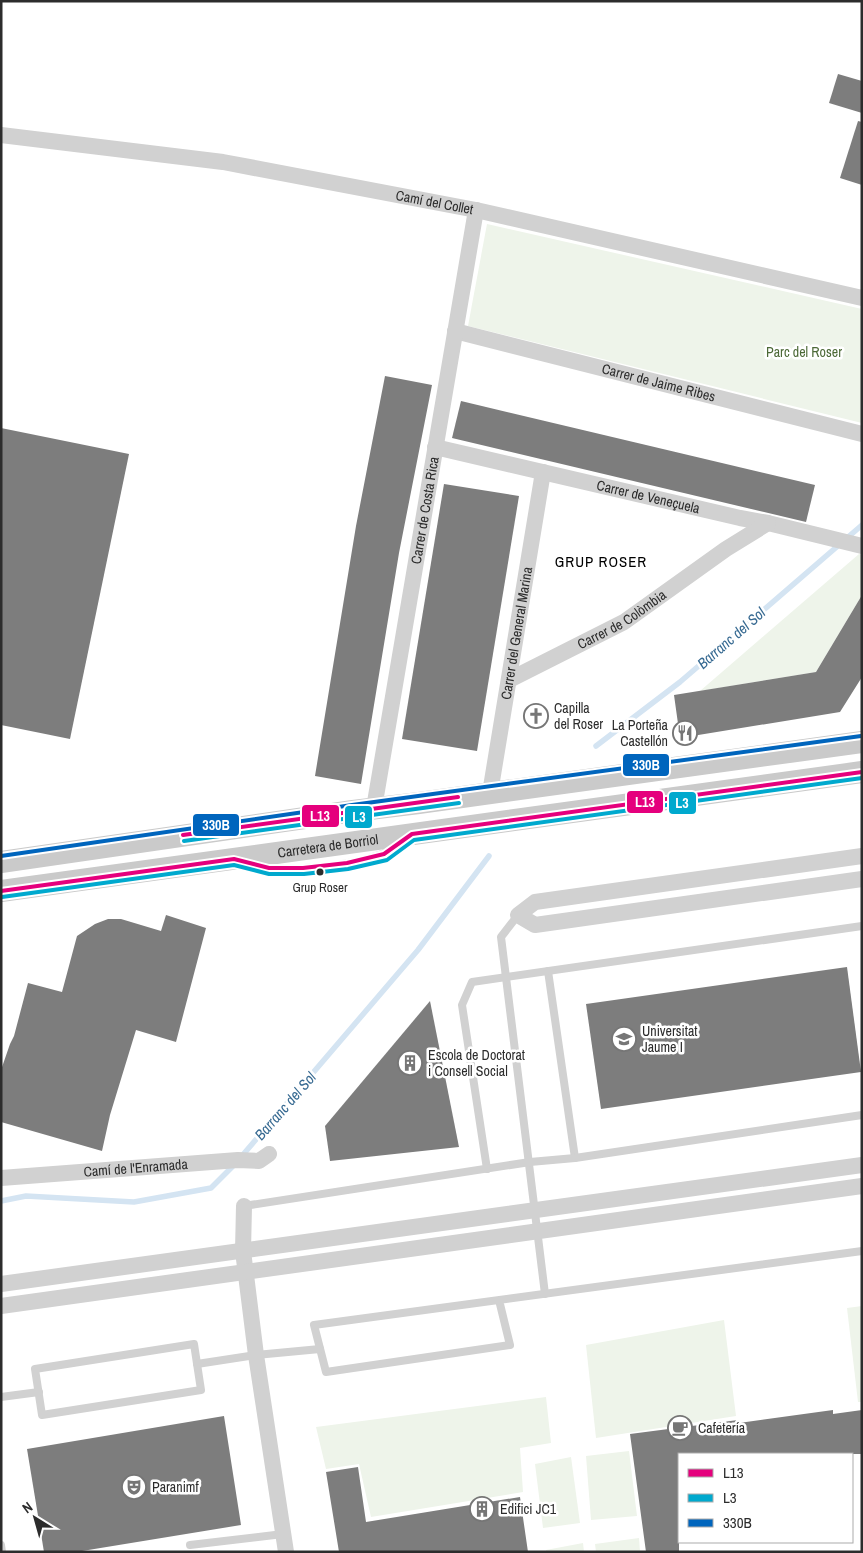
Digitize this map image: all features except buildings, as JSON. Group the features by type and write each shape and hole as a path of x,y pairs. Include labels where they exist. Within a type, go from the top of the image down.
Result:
{"main road":[{"path":"1,862 374,808 862,742"},
{"name":"Carretera de Borriol","path":"1,891 862,772"}],"street":[{"name":"Camí del Collet","path":"1,135 223,162 476,210 862,298"},
{"name":"Carrer de Costa Rica","path":"374,808 476,210"},
{"name":"Carrer de Jaime Ribes","path":"455,332 862,434"},
{"name":"Carrer de Veneçuela","path":"435,448 862,546"},
{"name":"Carrer del General Marina","path":"490,793 543,472"},
{"path":"726,549 740,518"},
{"name":"Carrer de Colòmbia","path":"509,680 624,622 726,549 768,523"},
{"path":"862,856 535,902 518,915 535,925 862,879"},
{"name":"Camí de l'Enramada","path":"1,1178 238,1160 259,1161 269,1154"},
{"path":"1,1284 862,1166"},
{"path":"1,1306 862,1186"},
{"path":"244,1206 243,1251 256,1355 286,1552"}],"lane":[{"path":"518,915 501,937 546,1294"},
{"path":"487,1169 462,1005 472,982 862,926"},
{"path":"548,971 575,1158"},
{"path":"244,1206 530,1162 575,1158 862,1115"},
{"path":"499,1300 510,1345 326,1372 314,1325 499,1300 546,1294 862,1251"},
{"path":"194,1344 197,1364 201,1390 42,1415 35,1369 194,1344"},
{"path":"197,1364 256,1355 266,1356 320,1349"},
{"path":"1,1396 39,1392"},
{"path":"190,1545 283,1534"},
{"path":"1,1545 2,1552"}],"green space":[{"name":"Parc del Roser","path":"487,224 862,309 862,423 468,326"},
{"path":"859,554 862,555 862,595 816,672 700,691"},
{"path":"862,1306 862,1402 858,1402 847,1308"},
{"path":"724,1320 736,1416 596,1438 586,1345"},
{"path":"546,1397 551,1443 520,1448 523,1492 371,1517 359,1464 326,1469 316,1427"},
{"path":"629,1451 637,1516 591,1520 586,1456"},
{"path":"571,1457 580,1523 543,1528 535,1464"},
{"path":"639,1538 640,1552 596,1552 595,1544"},
{"path":"583,1543 584,1552 546,1552 546,1550"}],"waterway":[{"name":"Barranc del Sol","path":"596,746 680,682 862,525"},
{"name":"Barranc del Sol","path":"241,1157 418,950 489,856"},
{"name":"Barranc del Sol","path":"1,1201 26,1196 134,1202 211,1188 235,1164"}],"transit line":[{"name":"330B","path":"1,856 352,805 861,736"},
{"name":"L13","path":"1,891 234,859 269,868 303,868 347,863 384,854 412,834 862,772"},
{"name":"L3","path":"2,897 234,865 269,874 304,874 348,869 387,860 414,840 862,778"},
{"name":"L13","path":"183,835 458,797"},
{"name":"L3","path":"184,841 459,803"}],"place":[{"name":"Capilla del Roser","path":"536,716"},
{"name":"La Porteña Castellón","path":"685,733"},
{"name":"Grup Roser","path":"320,872"},
{"name":"Universitat Jaume I","path":"624,1039"},
{"name":"Escola de Doctorat i Consell Social","path":"410,1063"},
{"name":"Cafetería","path":"680,1428"},
{"name":"Paranimf","path":"134,1487"},
{"name":"Edifici JC1","path":"482,1509"}],"district":[{"name":"GRUP ROSER","path":"601,561"}]}
